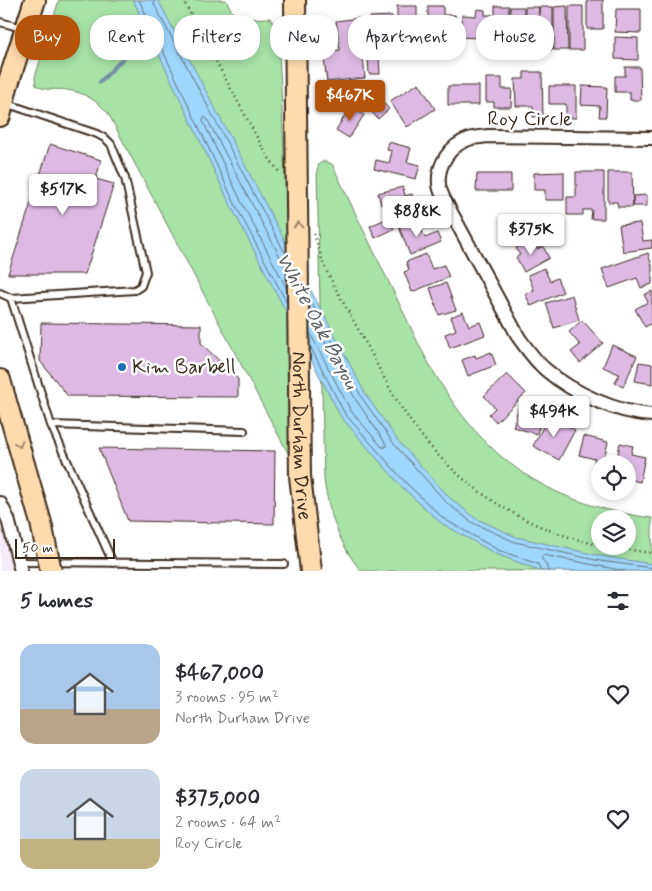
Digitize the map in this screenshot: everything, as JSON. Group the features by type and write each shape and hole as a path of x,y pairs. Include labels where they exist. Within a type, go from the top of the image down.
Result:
{"main road":[{"path":"30,15 35,0"},
{"name":"North Durham Drive","path":"295,0 300,476 311,571"},
{"path":"3,98 16,60"},
{"path":"3,389 42,523 52,571"}],"street":[{"name":"Roy Circle","path":"652,138 489,136 469,139 453,149 442,162 439,185 444,199 519,338 532,357 547,371 582,393 626,412 652,416"},
{"path":"0,503 8,519 21,566"}],"lane":[{"path":"0,22 15,26"},
{"path":"0,293 11,298 135,290 141,286 146,272 125,178 111,144 97,134 3,98"},
{"path":"11,298 50,426 113,563"},
{"path":"50,426 244,431"},
{"path":"21,566 113,563 284,564"}],"path":[{"path":"183,0 266,154 282,174"},
{"path":"314,233 326,268 394,396 412,423 436,453 472,486 515,515 552,532 591,543"},
{"path":"636,551 652,553"}],"shaded area":[{"path":"0,518 9,542 17,571 0,571"}],"green space":[{"path":"59,0 226,0 234,15 174,15 174,60 260,60 260,18 270,18 270,60 279,60 281,89 288,299 290,457 108,113 85,95 63,89 43,88 36,85 35,77 40,60 80,60 80,15 54,15"},
{"path":"324,161 332,164 423,352 458,409 479,435 502,457 527,476 554,491 584,503 610,510 591,510 591,555 636,555 636,515 652,518 652,571 361,571 353,561 336,528 324,480 317,170 319,164"}],"water":[{"name":"White Oak Bayou","path":"133,0 158,0 174,30 174,60 190,60 366,395 398,441 450,498 475,518 516,537 591,555 652,564 652,571 542,571 496,554 441,523 402,487 341,417 232,208 162,60 164,60 164,15 140,15"}],"building":[{"path":"587,0 603,0 603,29 587,29"},
{"path":"397,6 417,6 417,15 397,15"},
{"path":"428,6 443,6 443,15 428,15"},
{"path":"495,6 509,6 509,15 495,15"},
{"path":"567,6 568,50 554,50 554,7"},
{"path":"569,6 583,6 583,50 569,50"},
{"path":"510,7 524,7 524,15 510,15"},
{"path":"525,7 539,7 539,15 525,15"},
{"path":"539,7 553,7 553,15 539,15"},
{"path":"477,9 485,10 485,15 476,15"},
{"path":"616,9 641,9 641,33 615,32"},
{"path":"466,15 476,16 476,38 466,37"},
{"path":"348,19 348,60 363,60 365,78 327,82 324,60 338,60 338,50 340,50 338,21"},
{"path":"615,37 638,38 638,60 615,59"},
{"path":"368,60 379,60 380,74 369,74"},
{"path":"625,67 640,67 641,100 630,100 630,92 615,92 615,76 625,76"},
{"path":"524,72 542,72 543,116 533,117 533,106 516,106 515,79 524,79"},
{"path":"486,78 502,78 502,89 512,89 511,107 494,107 494,102 486,102"},
{"path":"419,83 435,109 407,127 390,101"},
{"path":"448,86 479,86 479,105 448,105"},
{"path":"549,86 576,86 576,118 566,118 566,104 549,104"},
{"path":"582,86 607,87 606,117 599,117 600,106 581,105"},
{"path":"377,96 389,109 378,119 366,106"},
{"path":"350,107 364,115 349,138 336,130"},
{"path":"389,142 411,148 407,162 420,165 416,179 374,169 376,160 389,163 392,151 387,150"},
{"path":"50,144 101,160 96,179 114,184 85,274 8,274"},
{"path":"564,172 564,200 545,200 545,190 534,190 534,173"},
{"path":"576,172 604,172 604,219 591,219 592,210 583,210 583,215 567,215 567,197 576,197"},
{"path":"608,172 632,172 633,207 618,207 617,202 608,202"},
{"path":"477,174 511,174 511,191 476,191"},
{"path":"403,187 405,196 412,194 416,212 389,218 386,204 381,205 378,193"},
{"path":"647,195 647,206 633,206 633,196"},
{"path":"388,218 394,229 375,238 370,226"},
{"path":"417,220 425,238 437,233 441,242 410,255 399,227"},
{"path":"640,223 643,241 652,240 652,248 623,252 619,225"},
{"path":"532,240 537,249 543,246 549,258 524,272 516,257 520,255 516,248"},
{"path":"648,253 652,266 652,284 641,288 637,278 609,288 602,269"},
{"path":"426,254 432,269 444,265 449,277 412,292 404,272 409,270 406,262"},
{"path":"544,268 550,281 557,278 563,292 531,306 525,294 534,290 528,275"},
{"path":"446,283 456,310 439,315 430,288"},
{"path":"652,291 652,323 645,327 635,309 648,302 644,295"},
{"path":"572,295 579,320 554,328 546,303"},
{"path":"463,312 469,326 480,322 485,335 450,348 445,334 456,330 451,317"},
{"path":"582,320 603,343 580,363 571,352 580,345 569,332"},
{"path":"41,323 201,325 201,343 238,379 238,397 68,396 40,361"},
{"path":"612,345 637,356 623,387 615,383 619,374 603,367"},
{"path":"491,352 496,365 468,376 462,360 475,355 476,358"},
{"path":"639,362 652,364 652,384 635,381"},
{"path":"507,374 526,393 496,422 489,414 495,408 484,396"},
{"path":"519,406 543,413 537,434 513,427"},
{"path":"549,416 575,430 559,460 533,446"},
{"path":"584,436 608,442 605,455 591,455 591,458 579,455"},
{"path":"620,443 633,446 631,454 636,455 618,455"},
{"path":"99,448 275,451 274,524 128,521"},
{"path":"636,455 645,457 640,482 636,481"}],"waterway":[{"path":"100,82 122,60"}],"place":[{"name":"Kim Barbell","path":"122,367"}]}
